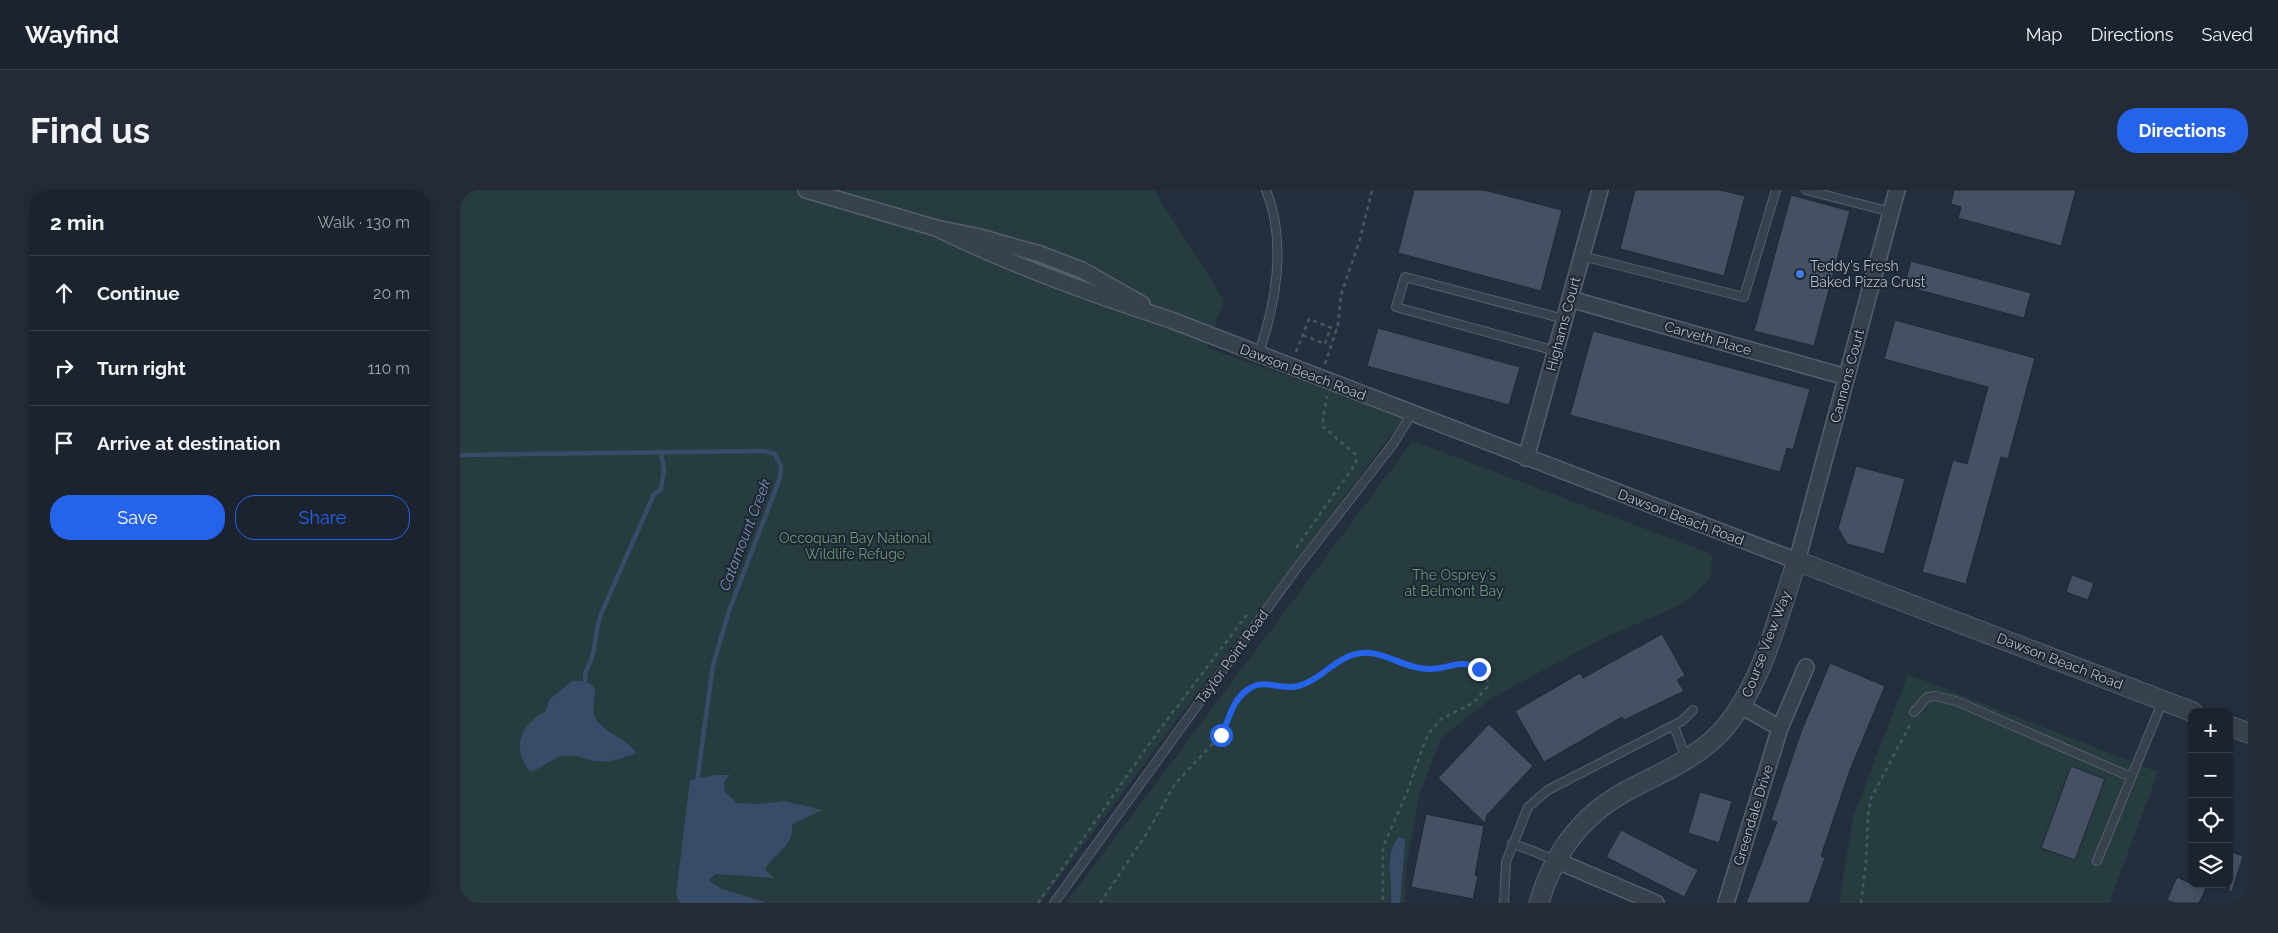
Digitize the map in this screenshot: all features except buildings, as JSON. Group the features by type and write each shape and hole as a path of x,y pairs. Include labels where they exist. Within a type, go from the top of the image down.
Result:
{"street":[{"name":"Dawson Beach Road","path":"806,190 936,228 1018,247 1074,266 1171,320 1258,355 2188,710"},
{"name":"Cannons Court","path":"1797,561 1897,190"},
{"name":"Highams Court","path":"1526,458 1582,256 1597,191"},
{"name":"Carveth Place","path":"1570,299 1846,377"},
{"name":"Course View Way","path":"1539,903 1555,860 1577,829 1601,806 1620,794 1686,760 1718,734 1741,706 1753,684 1797,561"},
{"name":"Greendale Drive","path":"1726,903 1780,728 1806,667"},
{"path":"1741,706 1780,728"},
{"path":"2233,727 2248,733"},
{"path":"1555,860 1656,903"}],"lane":[{"path":"1258,355 1268,328 1275,284 1276,230 1266,190"},
{"path":"1582,256 1744,298 1776,190"},
{"path":"1806,190 1891,212"},
{"path":"1556,351 1396,307 1405,277 1564,320"},
{"name":"Taylor Point Road","path":"1054,903 1296,569 1392,444 1412,413"},
{"path":"1914,712 1927,697 1935,696 1956,701 2131,777"},
{"path":"2097,861 2163,700"},
{"path":"1504,903 1506,862 1528,807 1548,790 1674,726 1693,710"},
{"path":"1674,726 1686,760"},
{"path":"1512,843 1555,860"}],"path":[{"path":"1324,367 1337,330 1341,295 1360,239 1372,190"},
{"path":"1301,340 1309,319 1337,330"},
{"path":"1303,335 1325,344 1331,328"},
{"path":"1294,550 1356,463 1355,454 1322,426 1329,388"},
{"path":"1038,903 1157,733 1254,606"},
{"path":"1100,903 1175,784 1221,735 1235,702 1250,688 1262,683 1299,686 1345,659 1362,653 1388,658 1421,669 1444,668 1462,662 1468,663 1484,674 1488,682 1487,687 1479,699 1442,719 1430,732 1383,846 1383,903"},
{"path":"1861,903 1871,798 1879,780 1907,733 1914,712"}],"green space":[{"name":"Occoquan Bay National Wildlife Refuge","path":"460,190 1154,190 1224,300 1207,348 1405,416 1040,903 460,903"},
{"name":"The Osprey's at Belmont Bay","path":"1413,441 1712,554 1711,578 1684,603 1600,640 1495,696 1441,738 1419,796 1406,867 1405,903 1066,903"},
{"path":"1908,674 2158,772 2109,903 1839,903 1853,817"}],"water":[{"path":"572,681 591,684 595,694 593,707 597,721 628,744 636,753 608,761 564,756 555,758 530,772 521,754 521,737 530,723 546,711 549,700"},
{"path":"716,775 730,775 724,782 725,792 737,803 759,804 784,801 823,810 792,824 792,832 787,844 765,869 774,878 715,874 709,880 722,889 767,903 680,903 676,895 690,780"},
{"path":"1399,837 1405,839 1400,903 1391,903 1390,860 1394,844"}],"waterway":[{"name":"Catamount Creek","path":"460,455 764,451 775,454 781,466 780,478 729,611 713,665 697,782"},
{"path":"585,681 586,672 593,654 601,614 654,494 661,489 664,470 661,454"}],"place":[{"name":"Teddy's Fresh Baked Pizza Crust","path":"1800,274"}],"route":[{"path":"1221,735 1235,702 1250,688 1262,683 1299,686 1336,663 1353,655 1362,653 1377,655 1421,669 1444,668 1462,662 1479,669"}]}
